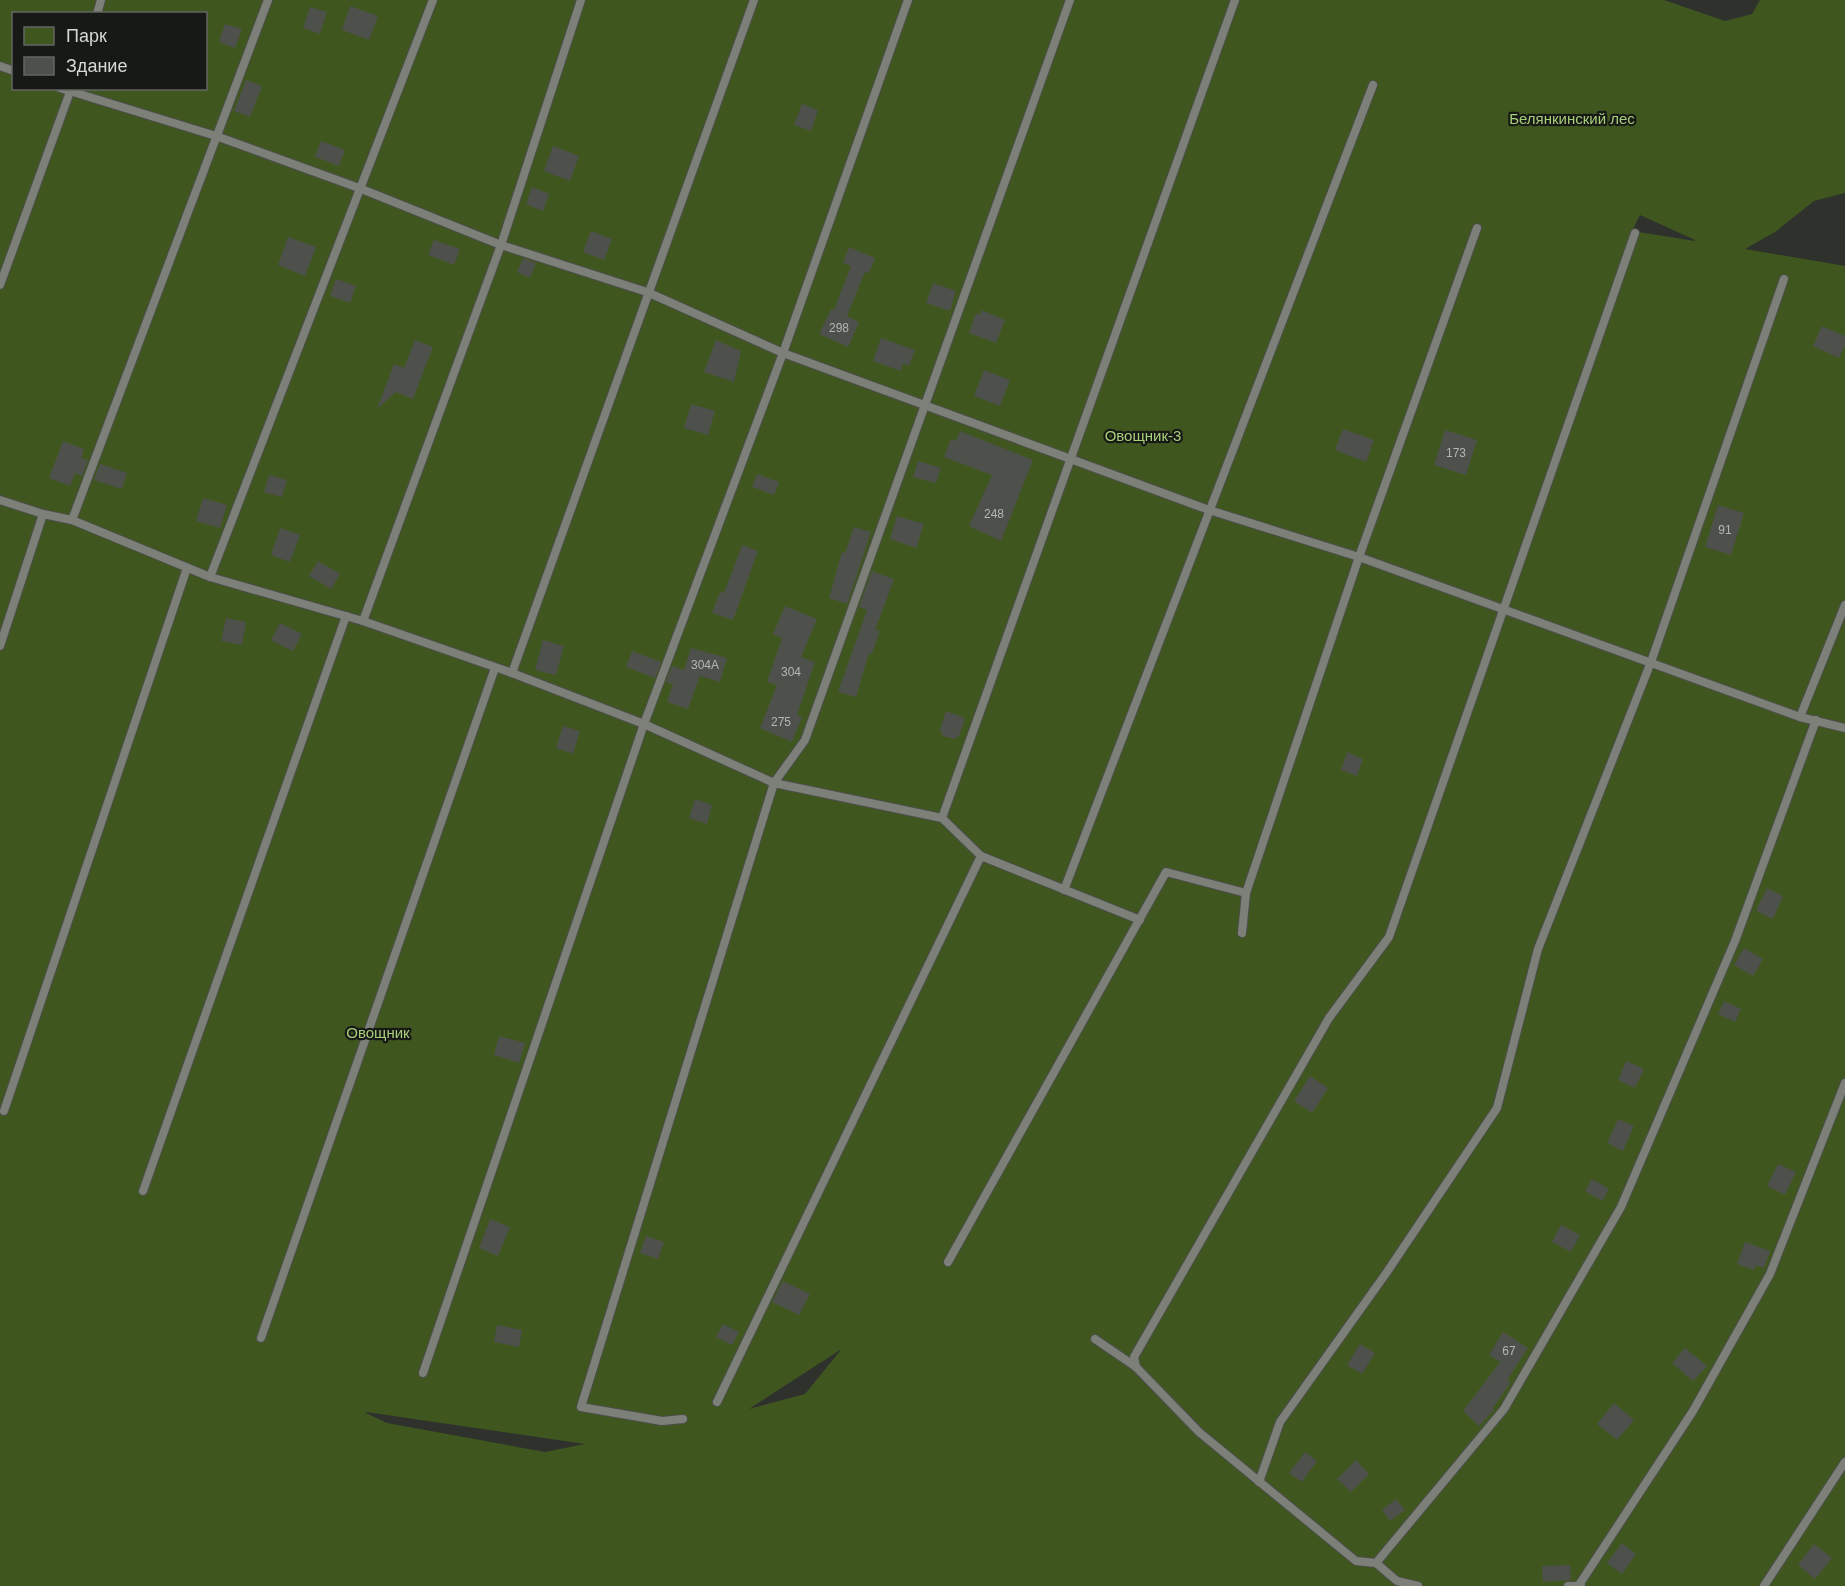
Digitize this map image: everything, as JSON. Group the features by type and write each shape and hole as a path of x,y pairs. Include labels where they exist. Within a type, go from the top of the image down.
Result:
{"lane":[{"path":"72,520 268,0"},
{"path":"210,577 433,0"},
{"path":"363,621 501,245 581,0"},
{"path":"512,673 647,292 754,0"},
{"path":"423,1373 644,724 783,353 908,0"},
{"path":"682,1419 662,1421 581,1407 774,783 805,740 1070,0"},
{"path":"942,818 1234,0"},
{"path":"1064,890 1373,85"},
{"path":"0,285 71,90 216,136 359,188 501,245 647,292 783,353 1209,510 1359,558 1800,717 1845,728"},
{"path":"1242,933 1246,893 1359,558 1477,228"},
{"path":"1136,1367 1134,1357 1329,1018 1389,937 1635,233"},
{"path":"1259,1482 1280,1422 1387,1272 1497,1108 1538,949 1652,662 1784,279"},
{"path":"0,500 43,514 72,520 210,577 363,621 512,673 644,724 774,783 942,818 981,856 1140,920"},
{"path":"0,646 43,514"},
{"path":"4,1111 187,568"},
{"path":"1800,717 1845,605"},
{"path":"143,1191 346,616"},
{"path":"261,1338 495,668"},
{"path":"1376,1563 1504,1409 1621,1208 1735,941 1816,720"},
{"path":"717,1402 981,856"},
{"path":"948,1262 1166,872 1246,893"},
{"path":"1568,1586 1580,1586 1693,1411 1770,1274 1845,1083"},
{"path":"1095,1339 1136,1367 1199,1432 1356,1561 1376,1563 1397,1581 1418,1586"},
{"path":"1764,1586 1845,1462"}],"green space":[{"name":"Овощник-3","path":"0,0 1664,0 1725,21 1752,14 1760,0 1845,0 1845,193 1814,201 1775,232 1745,249 1845,266 1845,1586 0,1586","holes":["1640,215 1695,240 1695,241 1632,231","840,1350 805,1394 749,1409","366,1412 585,1444 545,1452 387,1423"]}],"building":[{"path":"350,6 378,16 369,40 342,30"},
{"path":"310,7 327,12 320,34 303,28"},
{"path":"225,24 242,29 235,48 219,42"},
{"path":"246,80 262,86 250,117 234,111"},
{"path":"802,104 818,110 811,131 794,125"},
{"path":"321,141 345,150 339,166 315,157"},
{"path":"553,146 579,156 570,181 544,171"},
{"path":"532,187 549,194 543,211 526,204"},
{"path":"591,231 612,239 604,260 583,252"},
{"path":"288,237 316,247 305,276 278,265"},
{"path":"434,240 460,249 454,265 428,255"},
{"path":"849,247 875,258 869,273 865,272 847,316 859,322 848,347 819,334 831,309 834,310 851,266 843,263"},
{"path":"523,258 536,263 530,278 517,272"},
{"path":"336,279 356,286 350,303 330,296"},
{"path":"933,283 956,291 950,311 926,303"},
{"path":"981,310 1005,320 996,343 969,333 976,313 980,315"},
{"path":"1822,326 1845,336 1845,345 1839,358 1813,346"},
{"path":"881,338 915,350 909,366 903,363 901,371 873,361"},
{"path":"415,340 433,347 413,399 396,392 377,409 394,364 404,368"},
{"path":"716,340 741,351 734,382 704,372"},
{"path":"984,370 1010,380 1000,406 974,396"},
{"path":"691,404 715,411 708,435 684,428"},
{"path":"1343,429 1374,440 1366,462 1335,450"},
{"path":"1445,430 1477,440 1466,475 1434,465"},
{"path":"960,431 1033,460 1001,541 969,526 992,475 944,457 951,439 956,441"},
{"path":"63,441 84,449 81,458 88,460 82,476 75,473 70,486 49,478"},
{"path":"918,461 941,468 936,483 913,477"},
{"path":"100,464 127,473 122,489 94,480"},
{"path":"757,474 779,482 774,495 752,487"},
{"path":"269,475 287,480 282,497 264,492"},
{"path":"203,498 227,505 220,528 196,521"},
{"path":"1718,505 1744,513 1731,555 1705,547"},
{"path":"897,516 924,524 916,548 890,539"},
{"path":"854,527 871,532 847,604 829,598 842,552 845,553"},
{"path":"280,528 300,535 290,562 271,555"},
{"path":"742,545 758,551 733,620 712,613 720,592 723,593 726,588"},
{"path":"318,561 340,574 331,589 309,576"},
{"path":"872,571 894,579 875,630 880,631 872,654 869,653 856,697 838,692 867,610 859,607"},
{"path":"785,606 817,619 801,657 815,662 797,715 802,717 792,742 760,728 777,685 767,682 782,638 773,634"},
{"path":"226,618 246,622 242,645 221,641"},
{"path":"280,623 302,634 293,651 271,640"},
{"path":"543,640 564,646 556,675 535,670"},
{"path":"691,648 727,658 720,682 700,676 688,709 667,702 673,684 666,682 672,666 684,670"},
{"path":"632,651 661,662 655,678 626,667"},
{"path":"946,711 965,718 959,736 954,739 943,736 940,730"},
{"path":"563,726 580,731 573,754 556,748"},
{"path":"1347,752 1363,759 1357,776 1341,770"},
{"path":"695,799 712,805 707,824 689,818"},
{"path":"1767,888 1783,896 1773,919 1756,911"},
{"path":"1744,948 1763,959 1753,976 1734,965"},
{"path":"1724,1001 1741,1009 1735,1022 1718,1014"},
{"path":"499,1036 525,1043 519,1063 494,1055"},
{"path":"1626,1061 1644,1069 1635,1088 1618,1080"},
{"path":"1310,1076 1328,1088 1312,1113 1294,1101"},
{"path":"1618,1119 1634,1126 1623,1151 1607,1143"},
{"path":"1778,1164 1796,1172 1785,1195 1767,1186"},
{"path":"1592,1179 1609,1189 1602,1201 1585,1191"},
{"path":"490,1219 510,1227 498,1256 479,1248"},
{"path":"1561,1225 1580,1235 1571,1252 1552,1242"},
{"path":"646,1236 664,1242 658,1259 640,1253"},
{"path":"1745,1242 1770,1251 1764,1268 1756,1265 1754,1270 1737,1264"},
{"path":"783,1281 810,1294 799,1315 772,1302"},
{"path":"723,1324 739,1332 732,1345 716,1337"},
{"path":"497,1325 522,1330 519,1347 494,1342"},
{"path":"1503,1332 1528,1348 1507,1380 1511,1382 1493,1408 1494,1410 1479,1426 1463,1411 1500,1362 1489,1355"},
{"path":"1360,1344 1375,1353 1362,1374 1347,1365"},
{"path":"1685,1348 1707,1366 1693,1381 1672,1363"},
{"path":"1614,1403 1634,1420 1617,1440 1597,1424"},
{"path":"1305,1452 1317,1461 1302,1482 1289,1473"},
{"path":"1356,1460 1369,1474 1351,1492 1337,1479"},
{"path":"1396,1499 1405,1510 1390,1521 1382,1510"},
{"path":"1622,1543 1636,1554 1622,1574 1607,1563"},
{"path":"1814,1544 1832,1558 1815,1579 1798,1565"},
{"path":"1570,1565 1571,1580 1543,1582 1542,1566"}],"park label":[{"name":"Белянкинский лес","path":"1572,118"},
{"name":"Овощник","path":"378,1032"}]}
